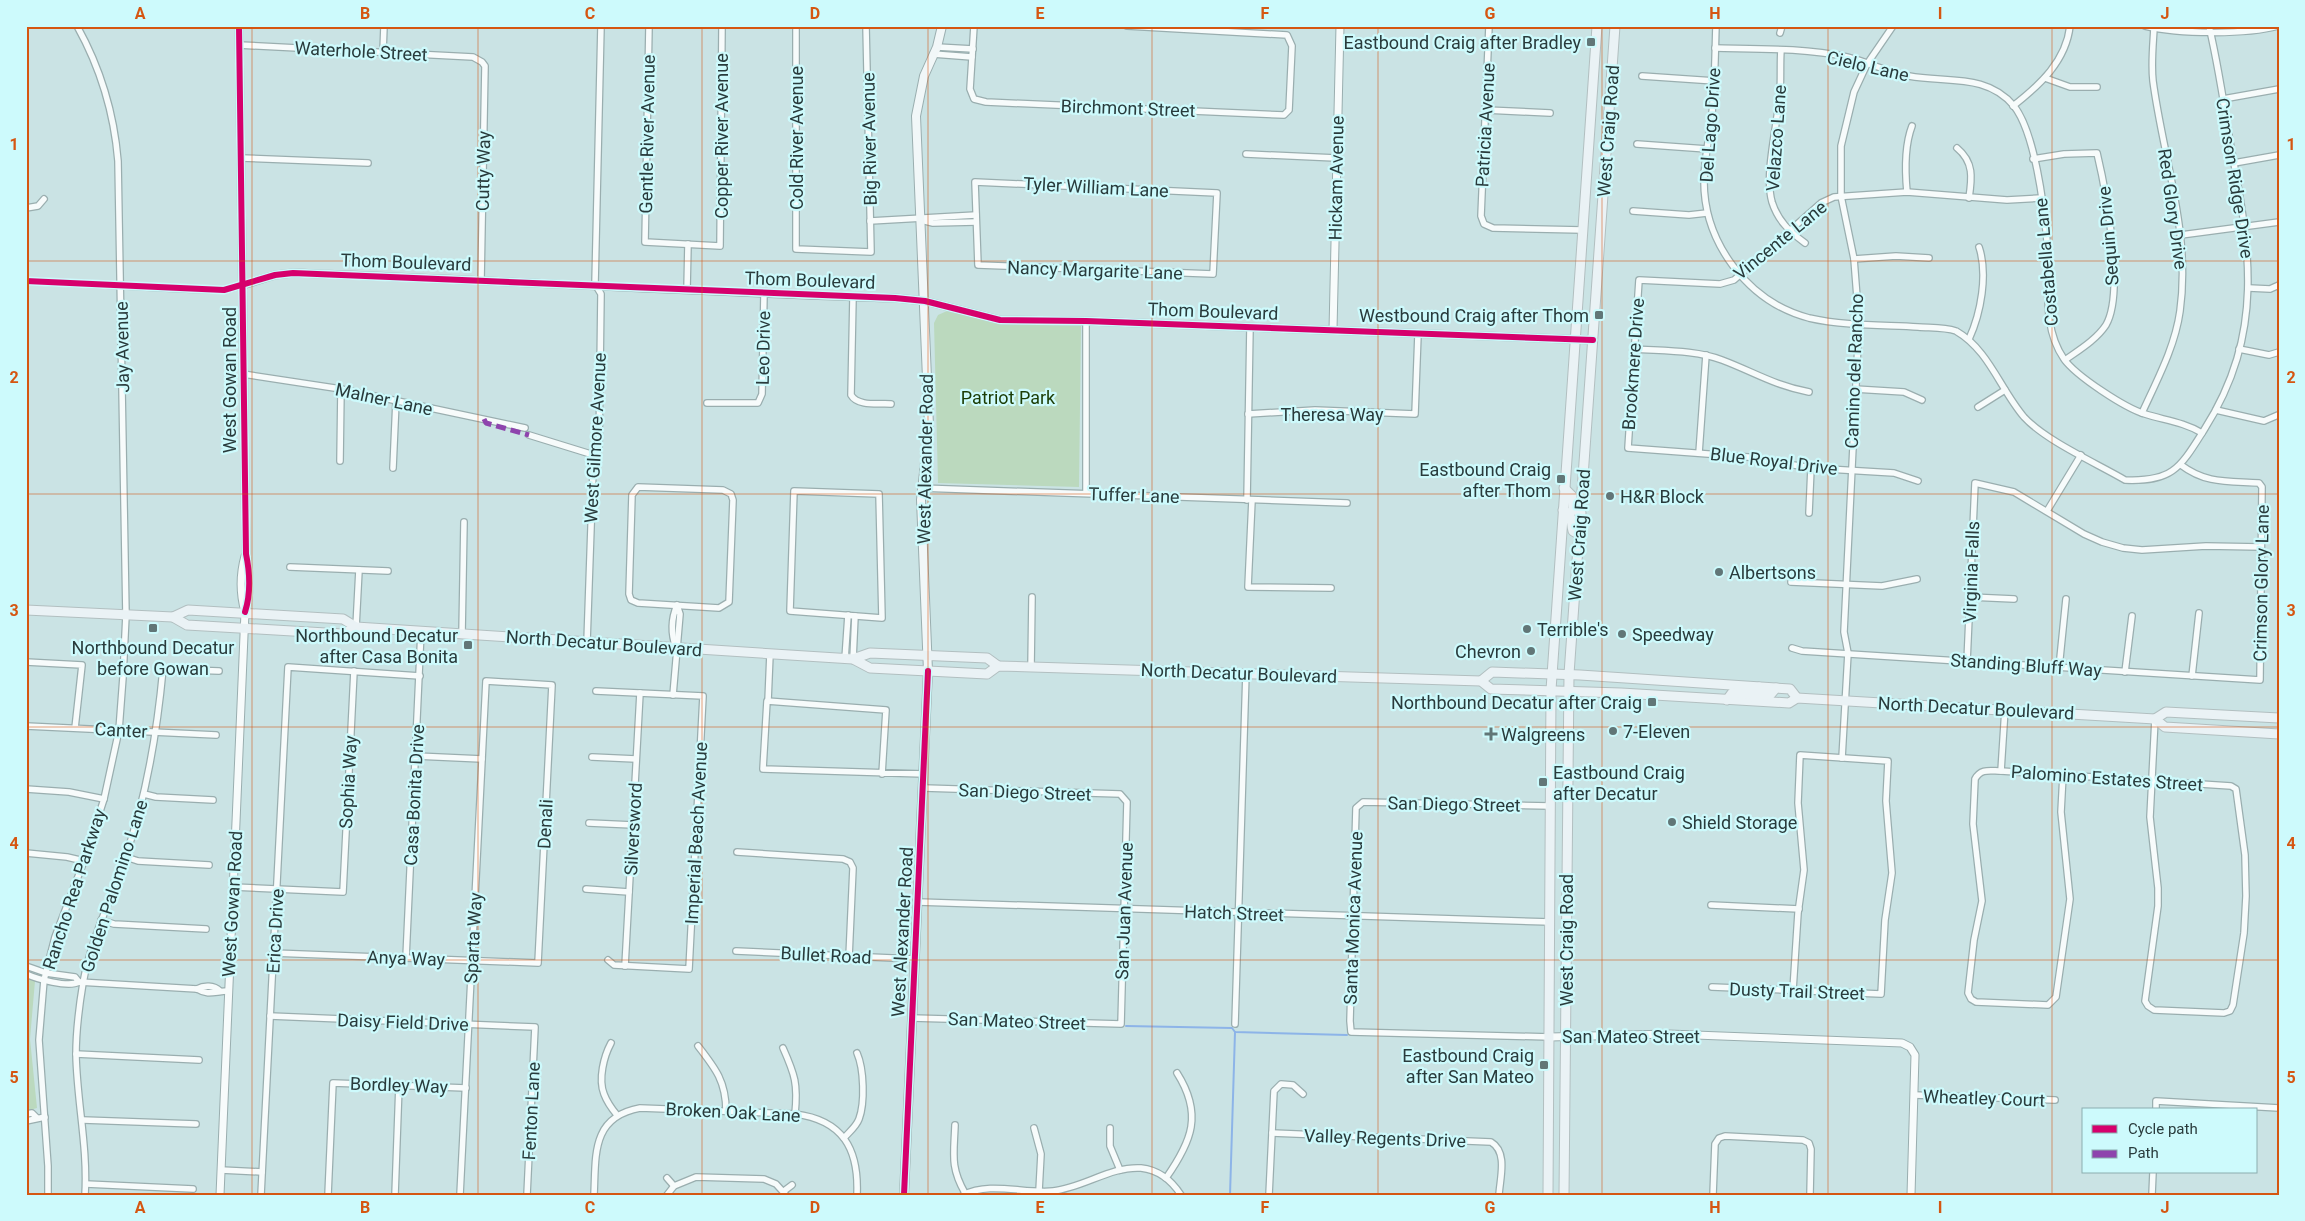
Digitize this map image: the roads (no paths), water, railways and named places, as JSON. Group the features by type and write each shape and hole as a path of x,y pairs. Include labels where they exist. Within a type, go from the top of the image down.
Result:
{"main road":[{"name":"West Alexander Road","path":"904,1195 928,671 921,488 929,426 916,116 924,76 935,51 942,26"},
{"path":"939,37 947,26"},
{"name":"West Craig Road","path":"1548,1195 1551,690 1596,26"},
{"name":"West Craig Road","path":"1564,1195 1568,691 1615,26"},
{"path":"1564,488 1572,496 1573,509 1581,513"},
{"path":"1563,510 1569,513 1572,518 1572,531 1580,535"},
{"name":"North Decatur Boulevard","path":"26,610 173,617 187,625 343,634 356,627"},
{"name":"North Decatur Boulevard","path":"173,617 188,610 246,612 343,619 356,627 849,659 870,653 928,657 987,658 998,666 1481,681 1491,689 1551,690 1789,703 1797,698 1845,700 2155,719 2165,727 2279,734"},
{"name":"North Decatur Boulevard","path":"849,659 870,668 986,674 998,666"},
{"name":"North Decatur Boulevard","path":"1481,681 1492,672 1552,673 1790,689 1797,698"},
{"path":"1727,700 1732,693 1748,694 1759,687"},
{"path":"1745,701 1755,694 1770,695 1776,688"},
{"name":"North Decatur Boulevard","path":"2155,719 2166,712 2279,718"},
{"path":"1550,852 1566,853"}],"street":[{"name":"Jay Avenue","path":"77,26 91,51 105,89 115,130 118,161 126,615"},
{"name":"West Gowan Road","path":"220,1195 224,991 233,887 245,628 249,600 249,569 246,554 239,26"},
{"path":"383,52 384,26"},
{"name":"West Gilmore Avenue","path":"587,642 593,470 597,456 601,294 595,284 602,26"},
{"name":"Gentle River Avenue","path":"649,26 645,242 688,244"},
{"name":"Copper River Avenue","path":"688,244 720,246 722,26"},
{"name":"Cold River Avenue","path":"796,26 796,249 871,252"},
{"name":"Big River Avenue","path":"866,26 871,252"},
{"path":"935,51 972,58 974,26"},
{"name":"Birchmont Street","path":"972,58 970,90 974,98 986,102 1284,115 1290,105 1292,46 1287,35 1127,26"},
{"name":"Hickam Avenue","path":"1332,330 1340,26"},
{"name":"Patricia Avenue","path":"1489,26 1481,216 1484,224 1493,228 1582,230"},
{"name":"Del Lago Drive","path":"1716,26 1715,80 1704,183 1707,213 1719,246 1740,276 1763,296 1782,307 1809,318 1948,329 1969,339"},
{"name":"Camino del Rancho","path":"1842,758 1848,654 1844,632 1858,323 1854,259 1841,196 1841,146 1848,109 1867,64 1893,26"},
{"path":"2014,106 2045,78 2061,56 2070,26"},
{"path":"2145,26 2154,28 2266,30 2278,26"},
{"name":"Red Glory Drive","path":"2142,414 2166,360 2180,312 2183,278 2181,235 2153,81 2154,28"},
{"name":"Crimson Ridge Drive","path":"2181,465 2216,410 2230,377 2239,349 2249,288 2246,226 2210,29"},
{"name":"Waterhole Street","path":"239,45 473,57 482,62"},
{"name":"Cielo Lane","path":"1715,48 1781,50 1847,57 1909,76 1970,80 1994,90 2014,106"},
{"path":"935,51 973,49"},
{"name":"Velazco Lane","path":"1781,50 1780,92 1770,184 1772,202 1779,218 1789,232 1805,242"},
{"name":"Cutty Way","path":"481,280 484,66 482,62"},
{"path":"1642,76 1715,80"},
{"path":"2045,78 2070,87 2097,87"},
{"path":"2223,100 2279,89"},
{"name":"Costabella Lane","path":"2014,106 2023,121 2041,198 2048,253 2048,318 2054,340 2065,360 2089,382 2142,414 2191,426 2202,433"},
{"path":"1486,110 1550,113"},
{"path":"1907,192 1906,159 1908,136 1912,126"},
{"path":"1637,144 1707,149"},
{"path":"1957,148 1967,156 1971,173 1969,198"},
{"name":"Sequin Drive","path":"2033,159 2064,154 2097,153 2111,227 2113,301 2107,323 2100,332 2065,360"},
{"path":"1246,154 1336,158"},
{"path":"2234,163 2279,155"},
{"path":"241,158 368,163"},
{"name":"Tyler William Lane","path":"976,215 975,182 1217,193 1213,274"},
{"name":"Vincente Lane","path":"1639,280 1720,284 1740,276 1822,203 1841,196 1907,192 2007,200 2041,198"},
{"path":"26,208 38,206 44,200"},
{"path":"1633,211 1689,215 1707,213"},
{"path":"870,221 976,222 976,215 933,216 921,220"},
{"name":"Nancy Margarite Lane","path":"976,222 978,265 1213,274"},
{"path":"2181,235 2279,222"},
{"path":"687,290 688,244"},
{"path":"1979,247 1983,267 1975,326 1969,339 1981,352 2005,390 2026,418 2043,432 2125,480 2159,479 2181,465"},
{"path":"1854,259 1896,256 1929,258"},
{"name":"Thom Boulevard","path":"26,281 224,290 293,273 595,284 925,301 1000,320 1086,321 1594,340"},
{"name":"Brookmere Drive","path":"1628,448 1639,280"},
{"path":"2249,288 2270,289 2279,285"},
{"name":"Leo Drive","path":"708,403 758,403 760,401 762,394 764,294"},
{"path":"853,297 851,395 854,400 862,403 891,404"},
{"path":"1086,321 1086,493"},
{"path":"1250,327 1248,587 1331,588"},
{"name":"Theresa Way","path":"1248,414 1282,414 1315,410 1415,414 1418,334"},
{"path":"1634,349 1706,355 1722,360 1771,383 1809,392"},
{"path":"2239,349 2269,355 2279,352"},
{"path":"1699,453 1706,355"},
{"name":"Malner Lane","path":"243,374 341,389 525,428"},
{"path":"340,461 341,389"},
{"path":"1856,389 1904,392 1922,400"},
{"path":"1978,407 2005,390"},
{"path":"393,468 396,402"},
{"path":"2216,410 2264,421 2278,415"},
{"path":"529,435 597,456"},
{"name":"Blue Royal Drive","path":"1628,448 1748,457 1811,468 1894,472 1918,482"},
{"path":"2081,455 2047,511 2102,542 2122,548 2142,550 2206,546 2262,547"},
{"name":"Crimson Glory Lane","path":"2181,465 2195,475 2216,481 2259,483 2262,487 2260,680"},
{"path":"1809,513 1811,468"},
{"name":"Virginia Falls","path":"1967,662 1975,482 2001,487 2014,492 2047,511"},
{"path":"638,487 723,490 732,494 729,602 727,606 719,608 677,605 631,600 629,594 632,495 638,487"},
{"name":"Tuffer Lane","path":"921,488 1347,503"},
{"path":"794,491 879,494 882,618 848,615 790,611 794,491"},
{"path":"462,634 464,522"},
{"path":"290,567 388,571"},
{"path":"356,627 359,570"},
{"path":"1791,582 1882,586 1917,579"},
{"path":"1031,667 1032,597"},
{"path":"1970,597 2014,599"},
{"path":"2059,668 2066,598"},
{"path":"596,691 673,695 680,614 677,605"},
{"path":"2192,676 2199,613"},
{"name":"Rancho Rea Parkway","path":"48,1195 45,1117 40,1087 39,1040 44,980 55,937 84,861 104,799 119,730 126,615"},
{"path":"848,615 849,659"},
{"path":"849,659 855,616"},
{"path":"2125,672 2132,616"},
{"name":"Casa Bonita Drive","path":"406,958 421,631"},
{"name":"Standing Bluff Way","path":"1792,648 1848,654 2260,680"},
{"path":"770,654 763,769 924,774"},
{"path":"26,662 82,664 74,728"},
{"name":"Erica Drive","path":"261,1195 288,667 354,672"},
{"name":"Golden Palomino Lane","path":"86,1195 83,1120 76,1054 81,983 101,920 126,857 144,794 157,732 163,669 219,671"},
{"path":"354,672 420,676"},
{"name":"Sophia Way","path":"277,889 343,892 354,672"},
{"path":"1234,1024 1246,673"},
{"name":"Sparta Way","path":"460,1195 486,681 552,685"},
{"name":"Denali","path":"538,964 552,685"},
{"name":"Silversword","path":"626,966 640,693"},
{"name":"Imperial Beach Avenue","path":"626,966 689,969 703,696 673,695"},
{"path":"767,701 886,710 882,774"},
{"path":"2001,771 2005,709"},
{"path":"2151,781 2155,719"},
{"name":"Canter","path":"26,726 216,735"},
{"path":"1793,990 1804,870 1798,804 1800,755 1842,758"},
{"path":"416,756 482,760"},
{"path":"592,757 636,759"},
{"name":"Dusty Trail Street","path":"1712,987 1881,994 1885,920 1892,873 1886,801 1888,761 1842,758"},
{"name":"Palomino Estates Street","path":"2063,775 2061,812 2070,899 2056,997 2048,1005 1976,1002 1971,999 1968,993 1970,972 1982,901 1973,824 1975,779 1978,773 1983,771 2001,771 2063,775 2151,781 2231,786 2236,789 2245,855 2246,896 2244,933 2233,1005 2230,1011 2224,1013 2154,1010 2145,1001 2146,980 2155,938 2158,888 2150,817 2151,781"},
{"name":"San Diego Street","path":"924,788 1120,794 1125,798"},
{"path":"26,789 69,792 104,799"},
{"path":"144,794 156,797 213,800"},
{"name":"San Juan Avenue","path":"1121,1024 1127,802 1125,798"},
{"name":"San Diego Street","path":"1359,804 1363,802 1550,806"},
{"name":"Santa Monica Avenue","path":"1351,1032 1356,808 1359,804"},
{"path":"589,823 633,825"},
{"path":"737,852 843,858 850,862 853,868 849,957"},
{"path":"26,853 67,857 84,861"},
{"path":"126,857 138,861 209,865"},
{"path":"233,887 277,889"},
{"path":"586,889 629,892"},
{"name":"Hatch Street","path":"918,902 1238,914 1551,922"},
{"path":"1711,905 1799,909"},
{"path":"101,920 114,924 206,929"},
{"name":"Bullet Road","path":"736,951 915,959"},
{"name":"Anya Way","path":"274,953 538,964"},
{"path":"608,960 614,965 626,966"},
{"path":"26,966 46,973 75,977 81,983"},
{"path":"26,974 44,980 74,985 81,983 197,989 202,993 214,994 224,991"},
{"name":"Daisy Field Drive","path":"270,1016 535,1027"},
{"name":"San Mateo Street","path":"912,1018 1121,1024"},
{"name":"Fenton Lane","path":"527,1195 535,1027"},
{"name":"San Mateo Street","path":"1351,1032 1550,1037 1669,1034 1902,1043 1910,1047 1915,1055 1914,1095"},
{"path":"594,1195 598,1140 609,1122 617,1115 604,1095 602,1087 603,1062 611,1043"},
{"path":"698,1046 720,1077 726,1093 726,1111"},
{"path":"783,1048 795,1075 798,1090 795,1114"},
{"path":"856,1195 856,1163 844,1138 855,1126 861,1111 863,1073 857,1053"},
{"path":"76,1054 200,1060"},
{"path":"1166,1178 1185,1150 1191,1133 1189,1098 1177,1073"},
{"name":"Bordley Way","path":"328,1195 333,1083 466,1088"},
{"path":"1269,1195 1275,1087 1281,1084 1293,1086 1303,1094"},
{"path":"395,1195 400,1085"},
{"path":"1911,1195 1914,1095"},
{"name":"Wheatley Court","path":"1914,1095 2055,1100"},
{"path":"2156,1108 2156,1101 2279,1108"},
{"name":"Broken Oak Lane","path":"617,1115 640,1108 795,1114 811,1116 823,1121 844,1138"},
{"path":"26,1114 32,1114 38,1118"},
{"path":"26,1121 45,1117"},
{"path":"83,1120 196,1124"},
{"path":"955,1125 953,1166 964,1194 981,1188 1039,1191 1070,1188 1120,1170 1142,1168 1166,1178 1181,1195"},
{"path":"1034,1128 1041,1154 1039,1191"},
{"path":"1110,1128 1110,1146 1120,1170"},
{"name":"Valley Regents Drive","path":"1272,1133 1491,1142 1498,1146 1501,1154 1499,1195"},
{"path":"1714,1195 1715,1144 1719,1138 1725,1136 1803,1140 1809,1143 1811,1149 1810,1195"},
{"path":"220,1170 262,1172"},
{"path":"2152,1195 2153,1174"},
{"path":"667,1195 674,1186 696,1177 764,1179 776,1184 785,1193 792,1184"},
{"path":"667,1178 674,1186"},
{"path":"86,1184 193,1189"}],"waterway":[{"path":"1126,1026 1232,1028 1235,1032 1347,1035"},
{"path":"1230,1195 1235,1032"}],"place":[{"name":"Eastbound Craig after Bradley","path":"1591,42"},
{"name":"Westbound Craig after Thom","path":"1599,315"},
{"name":"Eastbound Craig after Thom","path":"1561,479"},
{"name":"H&R Block","path":"1610,496"},
{"name":"Albertsons","path":"1719,572"},
{"name":"Northbound Decatur before Gowan","path":"153,628"},
{"name":"Terrible's","path":"1527,629"},
{"name":"Speedway","path":"1622,634"},
{"name":"Northbound Decatur after Casa Bonita","path":"468,645"},
{"name":"Chevron","path":"1531,651"},
{"name":"Northbound Decatur after Craig","path":"1652,702"},
{"name":"7-Eleven","path":"1613,731"},
{"name":"Walgreens","path":"1491,734"},
{"name":"Eastbound Craig after Decatur","path":"1543,782"},
{"name":"Shield Storage","path":"1672,822"},
{"name":"Eastbound Craig after San Mateo","path":"1544,1065"}],"park label":[{"name":"Patriot Park","path":"1008,397"}]}
